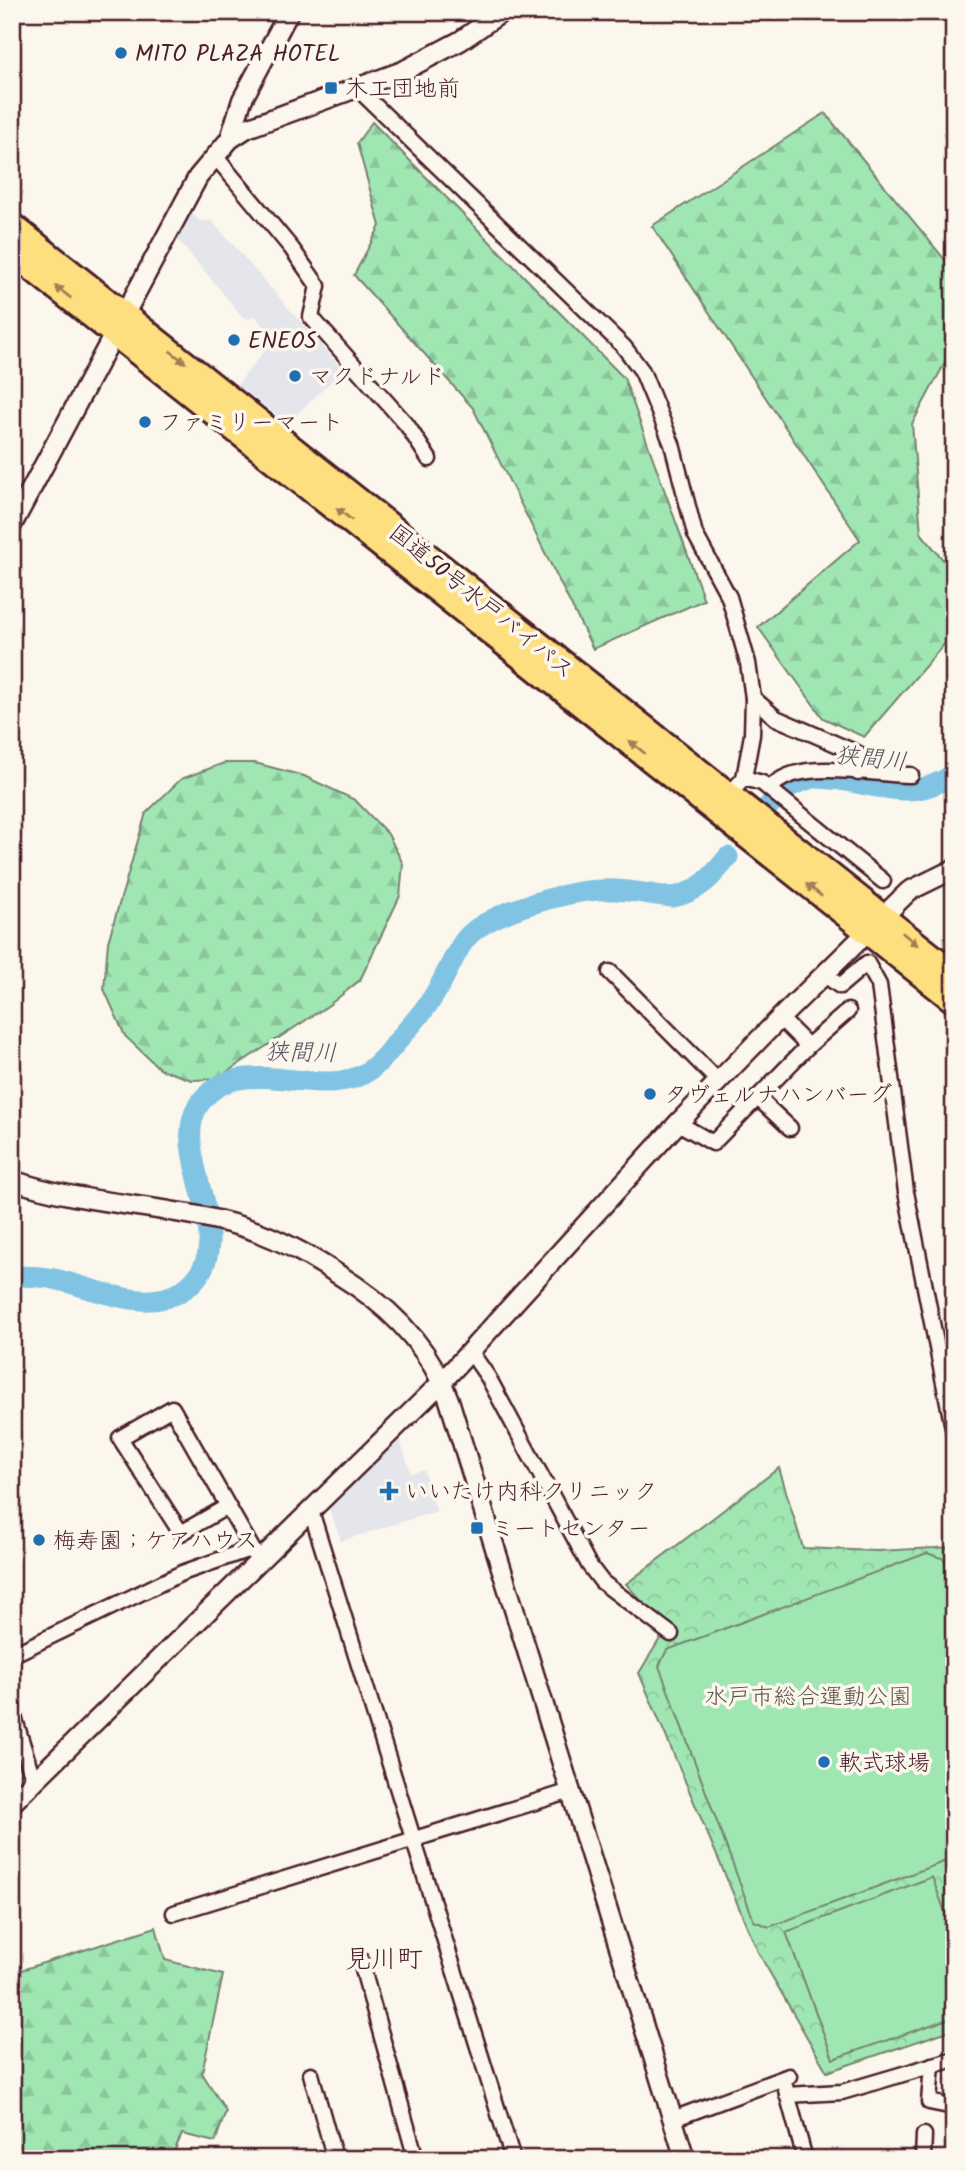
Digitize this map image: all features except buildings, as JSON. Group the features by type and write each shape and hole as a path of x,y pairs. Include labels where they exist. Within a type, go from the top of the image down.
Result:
{"highway":[{"name":"国道50号水戸バイパス","path":"12,226 119,324 874,924 954,974"},
{"name":"国道50号水戸バイパス","path":"12,252 119,324 736,787 954,1000"}],"street":[{"path":"230,139 242,100 289,12"},
{"path":"12,525 198,177 230,139 262,120 427,60 502,12"},
{"path":"356,88 624,346 642,371 672,444 695,534 729,597 748,663 753,698 752,734 736,787 771,788 883,881"},
{"path":"215,156 292,249 318,286 311,317 407,425 429,459"},
{"path":"753,698 776,718 857,753 858,773"},
{"path":"771,788 777,780 816,769 911,775"},
{"path":"12,1802 259,1555 311,1511 442,1382 717,1080 874,924 909,891 954,869"},
{"path":"825,975 840,986 860,966 867,963 879,985 906,1192 954,1433"},
{"path":"610,972 717,1080"},
{"path":"678,1122 713,1143 808,1046 848,1011"},
{"path":"780,1018 808,1046"},
{"path":"758,1098 789,1128"},
{"path":"12,1180 73,1196 240,1226 297,1249 368,1295 411,1333 442,1382 673,2119 680,2158"},
{"path":"470,1351 488,1377 589,1564 602,1582 671,1634"},
{"path":"228,1506 181,1533 121,1438 172,1408 259,1555"},
{"path":"311,1511 513,2159"},
{"path":"12,1655 182,1573 247,1550 259,1555"},
{"path":"12,1712 34,1782"},
{"path":"174,1913 414,1842 570,1791"},
{"path":"360,1959 416,2159"},
{"path":"787,2095 842,2092 954,2059"},
{"path":"932,2066 929,2102 954,2106"},
{"path":"311,2074 335,2159"},
{"path":"673,2119 786,2077 787,2095 805,2159"},
{"path":"923,2159 924,2135"}],"shaded area":[{"path":"190,211 200,221 212,221 343,370 294,417 278,416 237,385 274,339 255,316 249,319 242,316 177,239"},
{"name":"いいたけ内科クリニック","path":"400,1440 411,1473 424,1470 437,1511 341,1541 329,1508"}],"green space":[{"path":"825,113 954,271 954,346 912,424 921,533 954,573 954,633 864,737 823,718 758,627 860,540 652,226"},
{"path":"372,122 624,378 704,600 593,649 473,408 354,275 380,226 357,143"},
{"path":"224,763 255,763 304,776 355,800 388,834 403,864 400,896 360,980 329,1005 216,1079 192,1080 160,1069 125,1036 104,989 108,942 146,813 181,779"},
{"name":"水戸市総合運動公園","path":"779,1468 803,1548 877,1551 954,1547 954,2029 827,2072 758,1952 639,1673 669,1624 656,1617 626,1584"},
{"name":"軟式球場","path":"927,1553 944,1559 954,1585 954,1858 769,1927 754,1921 659,1666 667,1650"},
{"path":"932,1877 954,1936 954,2017 833,2059 786,1932"},
{"path":"156,1927 165,1960 223,1975 202,2073 226,2111 215,2142 182,2134 172,2156 176,2159 12,2159 12,1973"}],"waterway":[{"name":"狭間川","path":"783,790 814,778 902,790 918,789 936,784 954,774"},
{"name":"狭間川","path":"767,808 776,797"},
{"name":"狭間川","path":"12,1276 54,1279 136,1300 168,1297 183,1290 201,1271 208,1250 208,1225 192,1149 191,1126 198,1106 214,1089 234,1080 255,1077 325,1082 347,1080 367,1072 383,1058 425,1009 464,941 489,921 527,905 585,891 618,890 673,897 682,895 704,883 728,857"}],"place":[{"name":"MITO PLAZA HOTEL","path":"121,53"},
{"name":"木工団地前","path":"331,88"},
{"name":"ENEOS","path":"234,340"},
{"name":"マクドナルド","path":"295,376"},
{"name":"ファミリーマート","path":"145,422"},
{"name":"タヴェルナハンバーグ","path":"650,1094"},
{"name":"いいたけ内科クリニック","path":"389,1491"},
{"name":"ミートセンター","path":"477,1528"},
{"name":"梅寿園；ケアハウス","path":"39,1540"},
{"name":"軟式球場","path":"824,1762"}],"district":[{"name":"見川町","path":"384,1958"}]}
